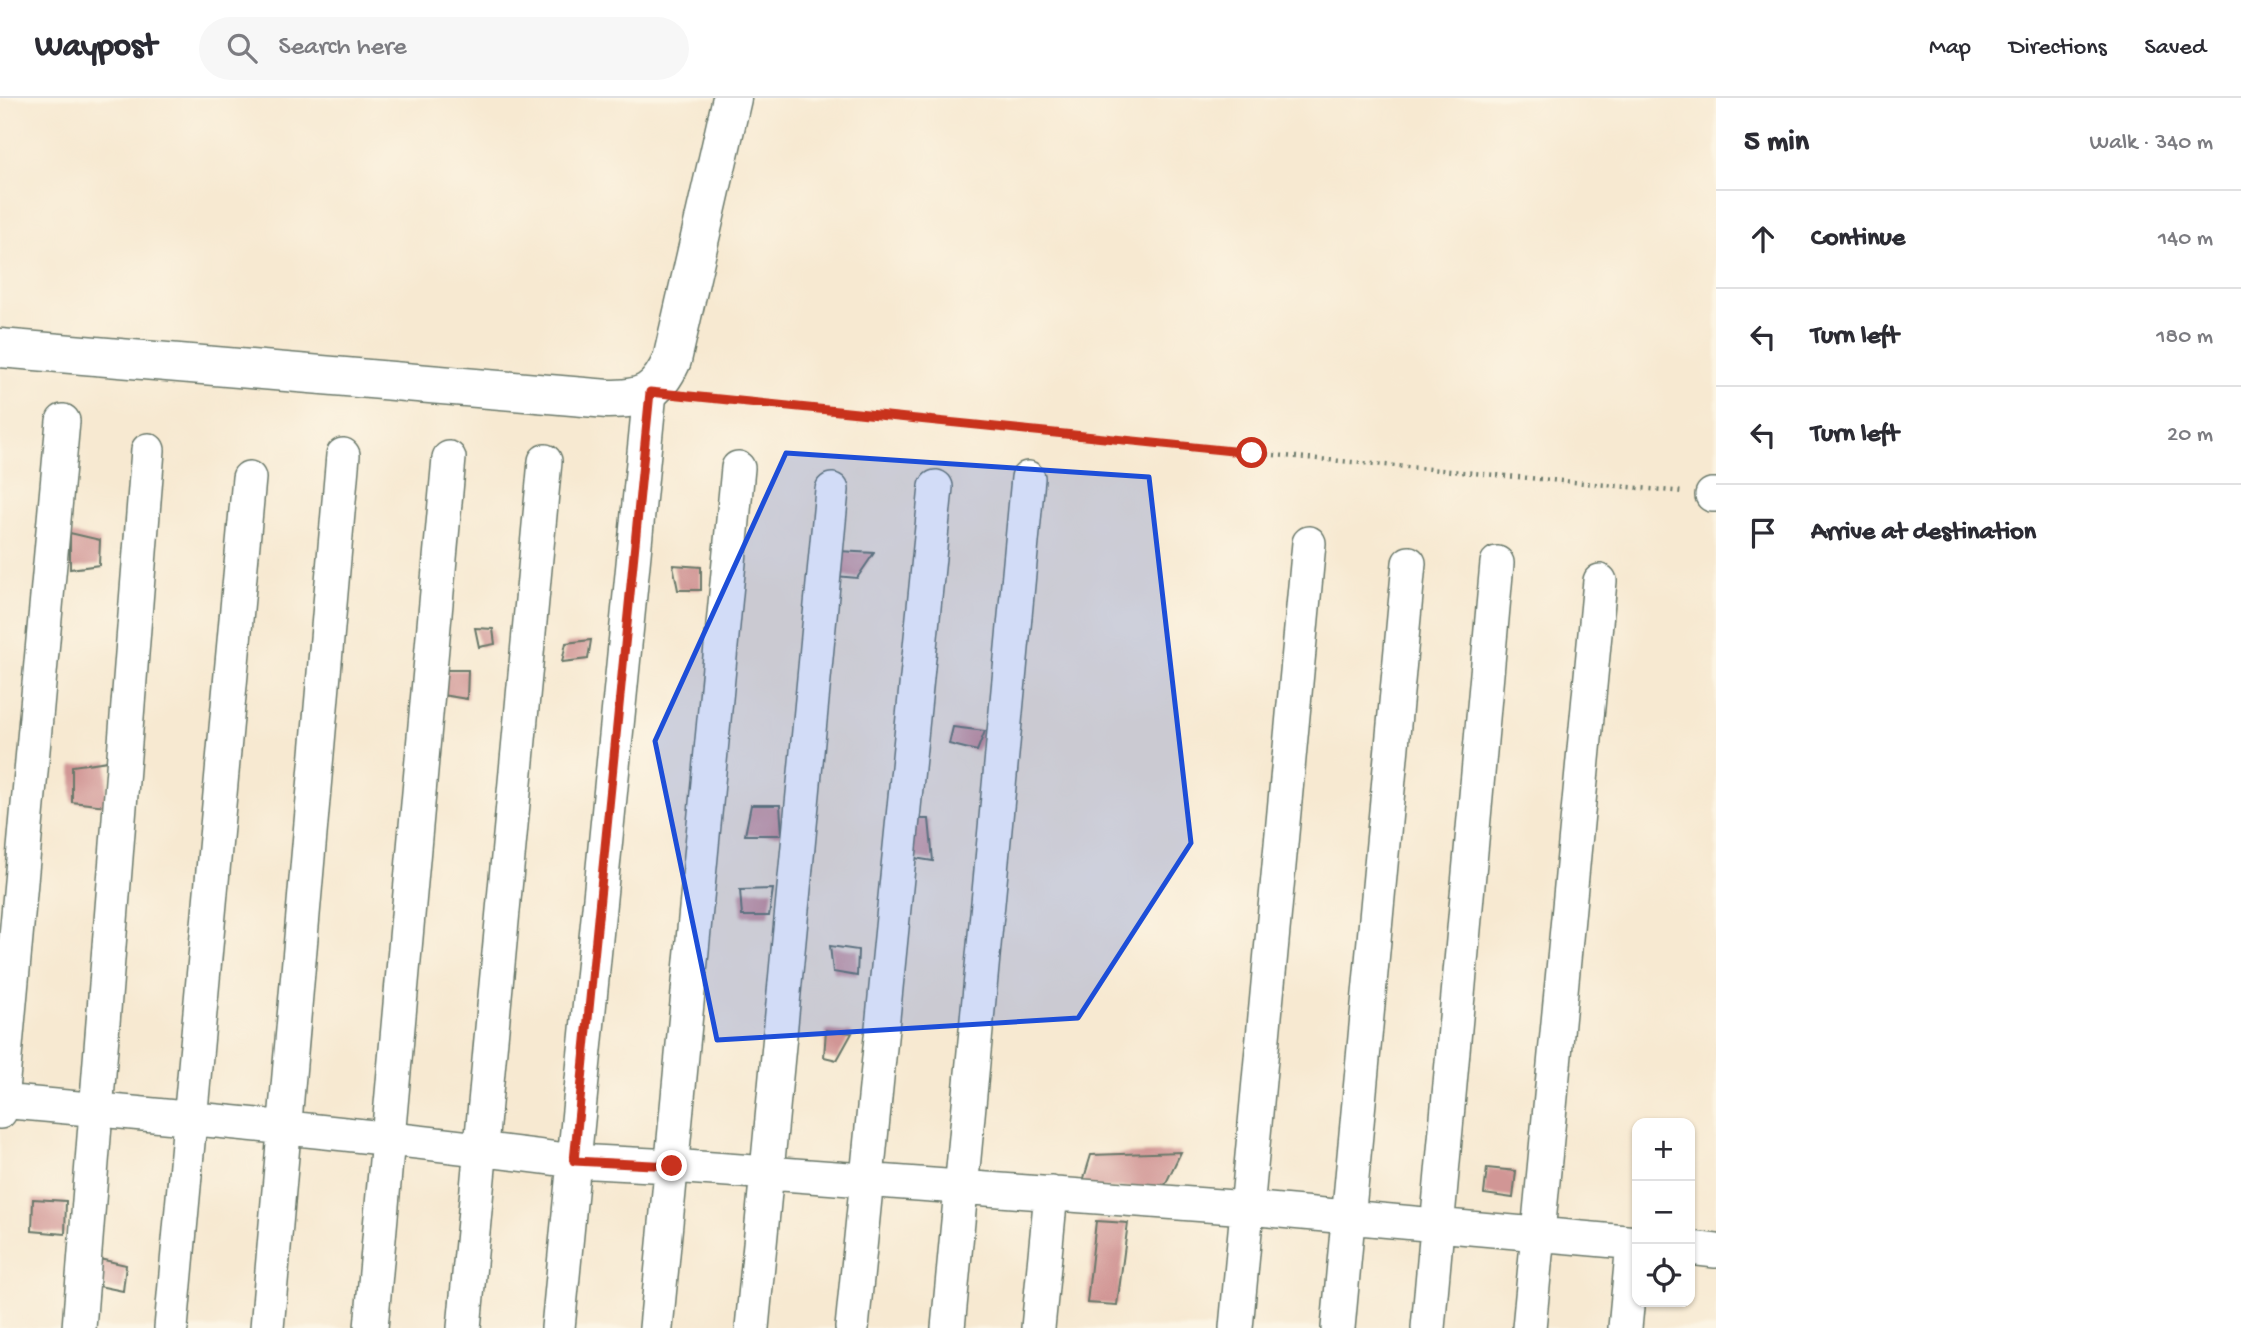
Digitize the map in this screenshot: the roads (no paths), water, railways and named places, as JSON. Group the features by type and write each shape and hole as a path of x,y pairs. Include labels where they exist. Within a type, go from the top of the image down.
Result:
{"main road":[{"path":"0,348 631,399 650,392 664,379 673,360 732,98"}],"street":[{"path":"558,1328 650,392"},
{"path":"0,1112 63,421"},
{"path":"79,1328 148,450"},
{"path":"267,1328 343,455"},
{"path":"371,1328 449,458"},
{"path":"464,1328 545,461"},
{"path":"656,1328 738,468"},
{"path":"171,1328 249,478"},
{"path":"948,1328 1028,478"},
{"path":"852,1328 936,487"},
{"path":"752,1328 832,490"},
{"path":"1236,1328 1309,543"},
{"path":"1338,1328 1409,563"},
{"path":"1428,1328 1497,563"},
{"path":"1530,1328 1601,582"},
{"path":"0,1101 190,1120 285,1126 574,1161 1247,1208 1632,1243"},
{"path":"1038,1328 1051,1193"},
{"path":"1625,1328 1635,1244"},
{"path":"1695,1249 1716,1251"}]}
